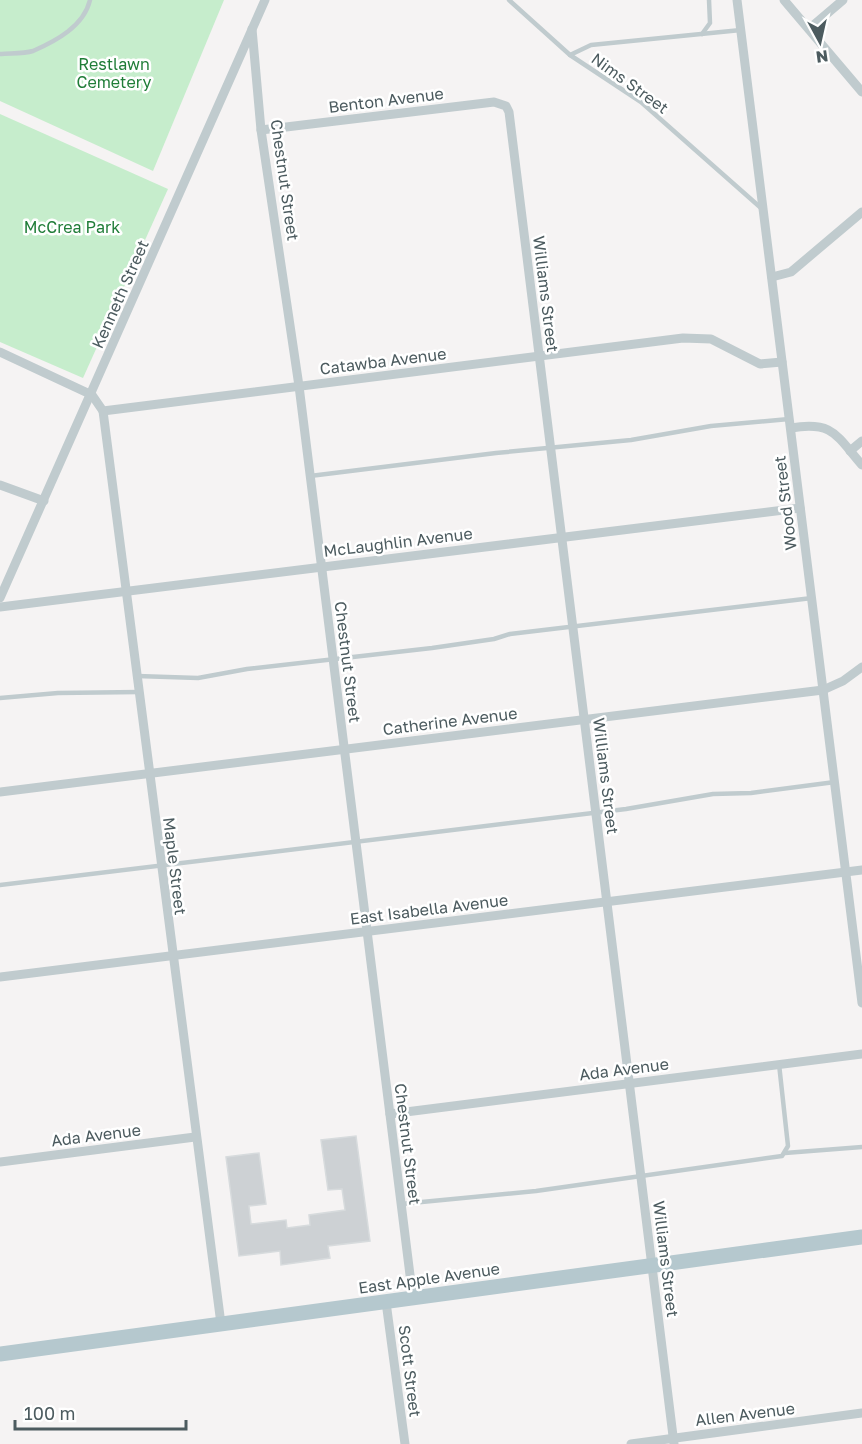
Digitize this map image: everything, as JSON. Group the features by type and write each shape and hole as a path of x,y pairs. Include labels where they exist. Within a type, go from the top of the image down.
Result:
{"main road":[{"name":"East Apple Avenue","path":"0,1354 862,1237"}],"street":[{"name":"Kenneth Street","path":"0,598 266,0"},
{"name":"Wood Street","path":"737,0 862,1003"},
{"path":"784,0 862,92"},
{"path":"809,29 843,0"},
{"name":"Chestnut Street","path":"252,29 261,130 299,386 413,1299"},
{"name":"Benton Avenue","path":"261,130 494,102 506,106 509,112"},
{"name":"Williams Street","path":"509,112 673,1441"},
{"path":"772,278 791,272 862,212"},
{"name":"Catawba Avenue","path":"103,411 683,338 711,339 760,364 782,362"},
{"path":"0,352 92,395 103,411"},
{"name":"Maple Street","path":"103,411 195,1137 221,1324"},
{"path":"790,423 818,424 825,427 862,465"},
{"path":"850,451 862,441"},
{"path":"0,485 44,501"},
{"name":"McLaughlin Avenue","path":"0,607 801,508"},
{"name":"Catherine Avenue","path":"0,792 823,690 843,681 862,667"},
{"name":"East Isabella Avenue","path":"0,977 862,870"},
{"name":"Ada Avenue","path":"390,1114 862,1054"},
{"name":"Ada Avenue","path":"0,1162 195,1137"},
{"name":"Scott Street","path":"387,1302 405,1444"},
{"name":"Allen Avenue","path":"631,1444 673,1441 862,1413"}],"lane":[{"path":"0,54 31,52 77,26 88,9 90,0"},
{"name":"Nims Street","path":"509,0 570,55 642,102 763,210"},
{"path":"516,6 521,0"},
{"path":"702,34 710,23 709,0"},
{"path":"570,55 591,45 741,30"},
{"path":"310,476 790,423"},
{"path":"137,676 198,678 332,658 432,648 494,639 510,634 812,598"},
{"path":"0,698 58,693 139,692"},
{"path":"0,885 596,812 713,794 751,793 835,782"},
{"path":"779,1064 788,1146 785,1153"},
{"path":"401,1204 536,1191 782,1156 785,1153 862,1147"}],"green space":[{"name":"Restlawn Cemetery","path":"0,0 224,0 153,171 0,101"},
{"name":"McCrea Park","path":"0,114 168,189 83,378 0,342"}],"building":[{"path":"356,1136 370,1241 328,1246 330,1258 281,1265 280,1251 239,1256 226,1157 259,1153 266,1204 249,1206 251,1224 286,1220 287,1228 310,1225 309,1215 345,1210 342,1189 328,1190 321,1140"}]}
